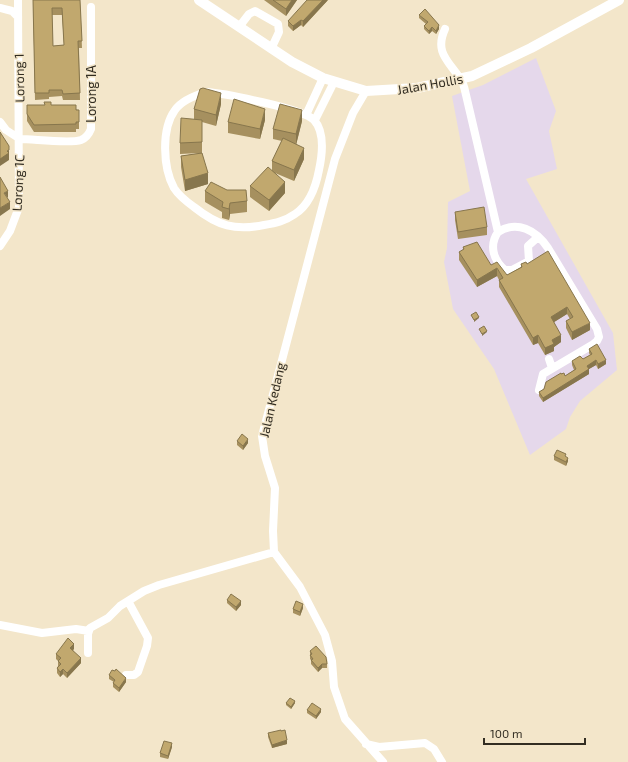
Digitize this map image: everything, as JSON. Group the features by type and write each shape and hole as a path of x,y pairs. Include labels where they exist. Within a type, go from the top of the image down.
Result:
{"main road":[{"name":"Jalan Hollis","path":"199,0 272,47 292,62 323,78 366,90 417,88 461,80 531,48 619,0"}],"street":[{"name":"Lorong 1","path":"18,0 20,139"},
{"name":"Lorong 1A","path":"20,139 77,141 86,137 89,133 91,129 91,7"},
{"path":"0,8 12,11 18,17"},
{"path":"239,26 249,14 255,11 278,24 279,32 272,47"},
{"path":"445,29 440,42 441,49 452,70 461,80 466,95 498,232"},
{"path":"306,114 323,78"},
{"path":"315,120 334,82"},
{"name":"Jalan Kedang","path":"274,552 273,531 275,488 265,456 262,436 335,159 345,132 366,90"},
{"path":"206,92 220,92 306,114 315,120 319,131 322,158 317,179 308,198 298,212 286,220 273,224 248,228 226,226 200,212 174,189 166,165 165,145 169,122 175,109 196,95 206,92"},
{"path":"0,122 6,130 20,139"},
{"name":"Lorong 1C","path":"0,246 10,230 19,207 20,139"},
{"path":"538,237 528,246 529,261 509,271 503,268 494,256 492,245 498,232 511,225 525,228 538,237 548,248 599,333 598,339 595,343 554,367 542,376 539,390"},
{"path":"551,358 554,367"},
{"path":"88,653 89,631 93,626 106,620 116,609 144,591 159,584 274,552 300,587 325,635 330,648 334,688 341,711 354,731 382,762"},
{"path":"126,675 134,675 138,672 148,642 146,634 128,601"},
{"path":"0,625 42,633 76,629 89,631"},
{"path":"366,744 379,746 425,743 434,749 442,762"}],"shaded area":[{"path":"536,58 556,111 549,131 557,169 526,179 613,333 617,370 580,401 570,417 566,429 530,455 494,369 453,309 444,262 447,248 448,202 470,191 452,96 483,85"}],"building":[{"path":"33,0 80,0 82,41 78,41 80,93 63,94 62,90 49,90 49,93 35,93","holes":["52,8 62,8 64,45 53,46"]},
{"path":"273,0 292,0 286,9"},
{"path":"307,0 323,0 303,21 301,20 293,26 288,21"},
{"path":"425,9 439,25 436,31 432,27 429,31 424,26 428,22 419,15"},
{"path":"203,88 221,93 216,115 194,109 200,89"},
{"path":"234,99 265,109 260,129 228,122"},
{"path":"44,102 51,102 51,105 76,105 76,110 79,110 79,122 76,122 76,124 34,125 27,114 27,105 45,105"},
{"path":"280,104 302,110 296,134 273,129"},
{"path":"181,118 202,120 202,142 180,143"},
{"path":"0,132 9,146 9,150 7,151 9,153 0,159"},
{"path":"283,138 304,148 294,170 272,161"},
{"path":"202,153 208,173 185,180 181,156"},
{"path":"268,167 285,182 269,200 250,186"},
{"path":"0,177 8,191 4,193 10,202 0,208"},
{"path":"211,182 227,190 246,190 247,201 230,203 229,209 222,207 223,202 205,191"},
{"path":"484,207 487,227 458,232 455,212"},
{"path":"477,242 491,265 497,262 507,275 522,267 521,264 526,262 527,264 548,251 590,323 572,332 566,321 573,317 567,307 551,317 561,335 552,340 554,344 545,348 538,335 533,338 499,280 503,278 497,268 477,280 459,252 464,249 463,247"},
{"path":"476,312 479,317 474,320 471,315"},
{"path":"484,326 487,331 482,334 479,329"},
{"path":"597,344 606,360 598,364 596,360 587,366 589,369 543,398 539,392 544,389 546,382 561,373 564,373 565,376 576,369 572,361 580,356 583,359 592,354 589,349"},
{"path":"242,434 248,439 243,446 237,441"},
{"path":"557,450 566,454 565,456 568,458 566,462 554,456"},
{"path":"231,594 241,601 236,607 227,600"},
{"path":"296,601 303,604 300,612 293,609"},
{"path":"68,638 74,644 70,648 81,658 67,673 63,669 60,672 57,668 61,664 58,661 61,658 56,654"},
{"path":"316,646 326,657 327,664 322,664 318,668 311,660 313,659 310,655 312,654 310,651"},
{"path":"116,669 126,678 119,688 113,683 115,680 109,675 112,670 115,671"},
{"path":"290,698 295,701 291,707 286,703"},
{"path":"312,703 321,709 316,716 307,710"},
{"path":"285,730 287,740 272,745 268,733"},
{"path":"164,741 172,743 168,756 160,753"}]}
